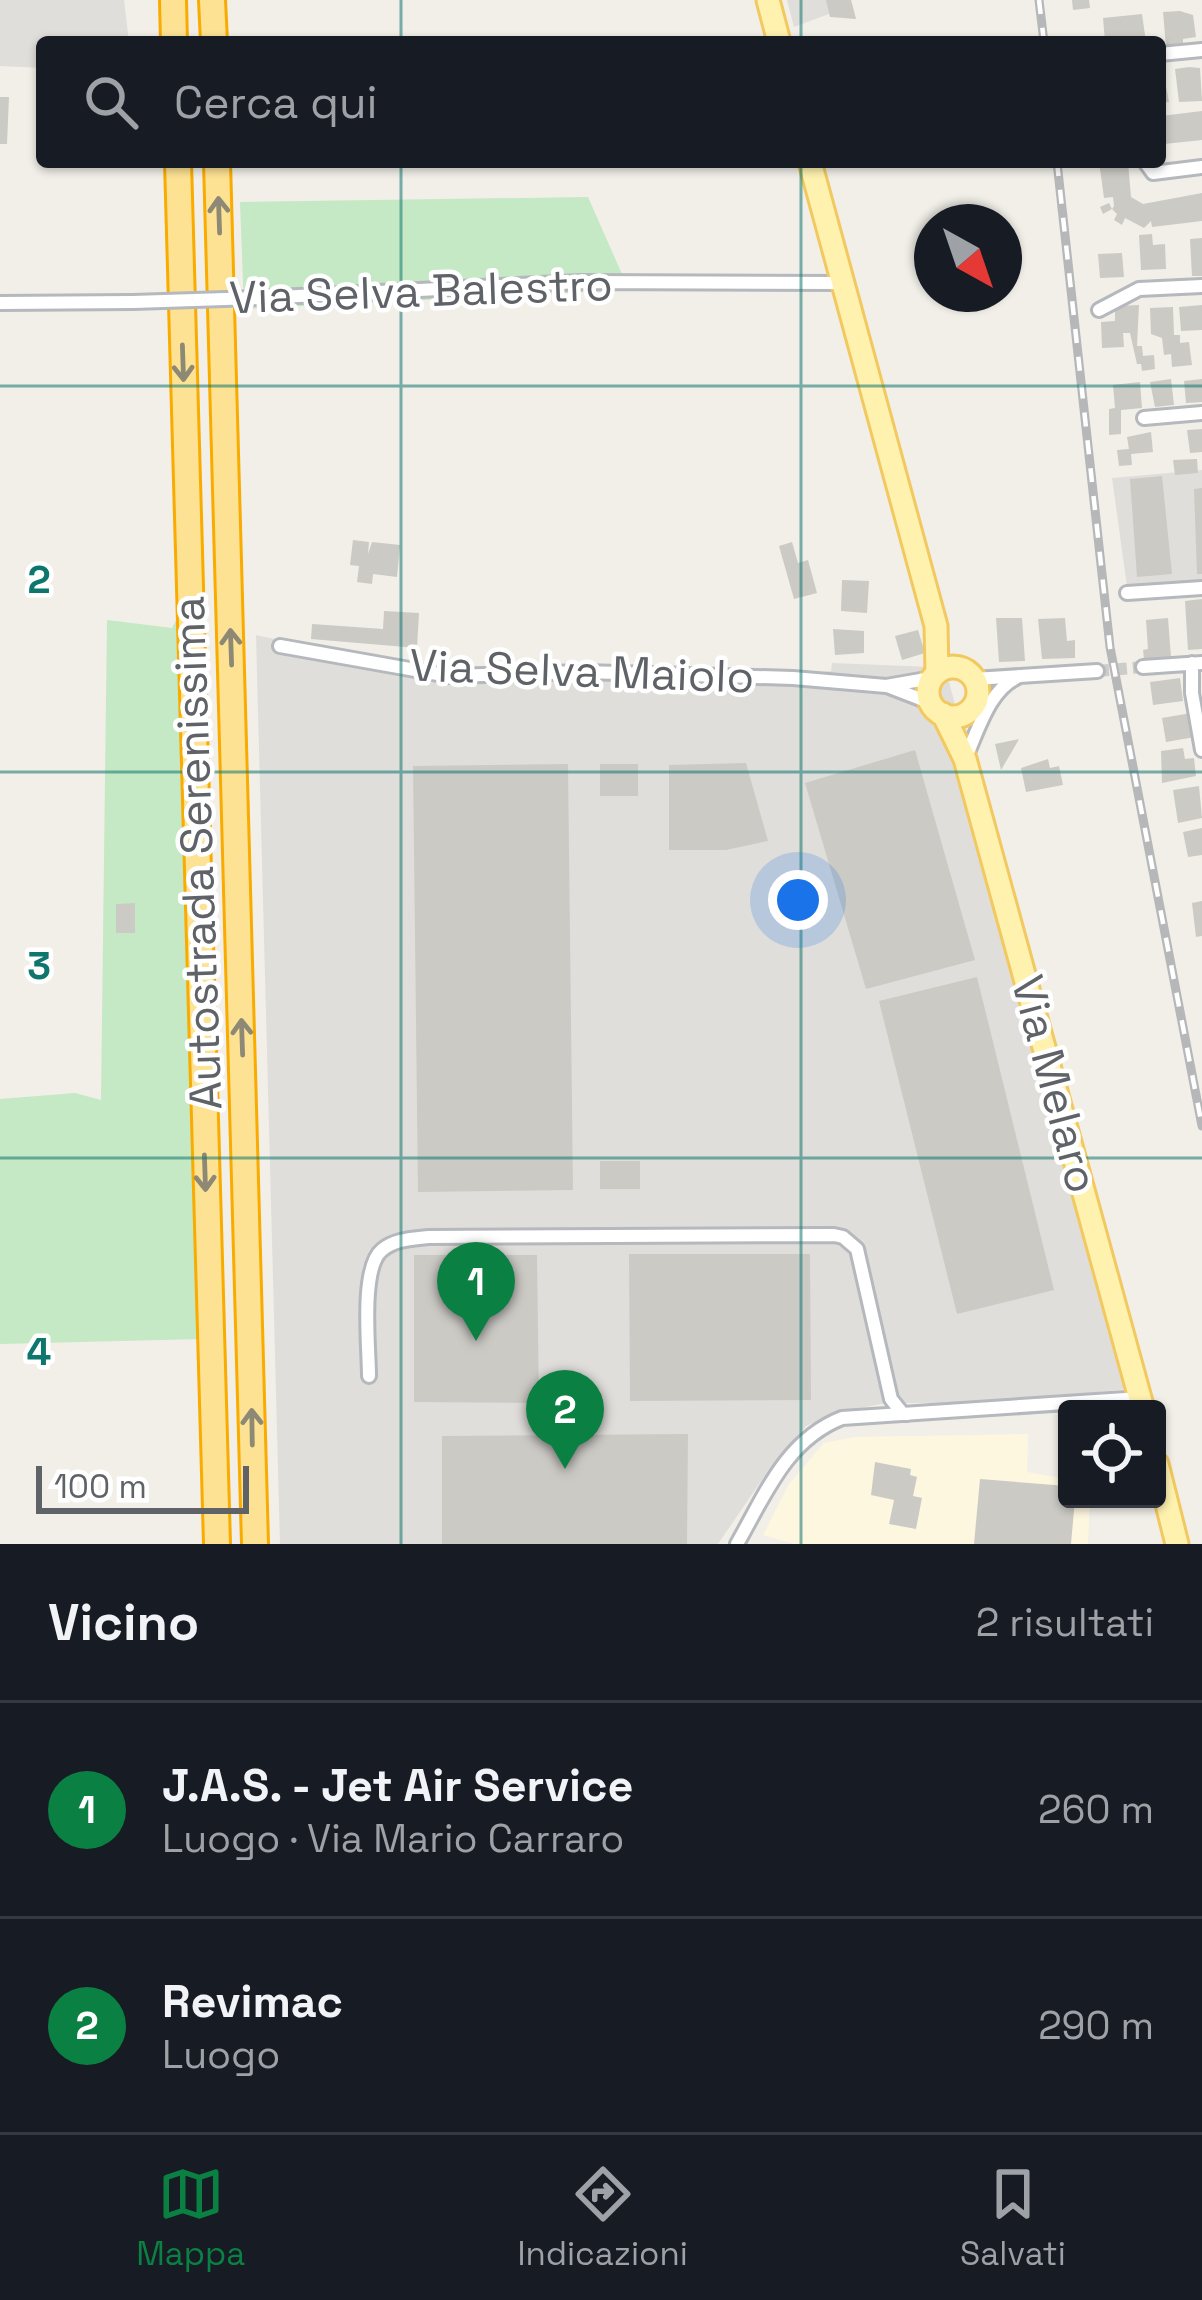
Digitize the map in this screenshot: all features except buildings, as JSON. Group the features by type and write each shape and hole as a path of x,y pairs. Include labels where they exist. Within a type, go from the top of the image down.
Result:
{"highway":[{"path":"173,0 174,36"},
{"path":"212,0 214,36"},
{"name":"Autostrada Serenissima","path":"178,168 217,1544"},
{"name":"Autostrada Serenissima","path":"217,168 255,1544"}],"main road":[{"path":"768,0 777,36"},
{"name":"Via Melaro","path":"813,168 935,626 951,674 975,702 966,729 965,759"},
{"name":"Via Melaro","path":"951,674 928,691 965,759 1141,1400"},
{"path":"937,709 958,716 975,702"},
{"path":"1166,1500 1177,1544"}],"street":[{"path":"1166,53 1202,50"},
{"path":"1149,168 1153,173 1202,167"},
{"name":"Via Selva Balestro","path":"0,303 259,298 580,282 842,283"},
{"path":"1099,310 1138,289 1202,286"},
{"path":"1144,418 1202,413"},
{"path":"1127,593 1202,587"},
{"name":"Via Selva Maiolo","path":"280,646 449,676 584,672 793,678 886,686 951,674 1097,670"},
{"path":"1143,667 1197,663 1192,693 1202,750"},
{"path":"965,759 996,695 1009,680 1027,673"},
{"name":"Via Selva Maiolo","path":"886,686 937,709"},
{"path":"369,1376 370,1268 383,1249 399,1240 835,1235 857,1249 891,1400 908,1414"},
{"path":"736,1544 782,1465 816,1428 863,1414 1058,1407"}],"shaded area":[{"path":"0,0 124,0 128,36 36,36 36,68 0,66"},
{"path":"787,0 851,0 856,19 829,14 794,27"},
{"path":"1202,470 1202,596 1129,601 1112,478"},
{"path":"256,635 436,674 706,683 831,671 832,663 931,667 944,663 1136,1388 991,1403 886,1403 836,1413 806,1426 770,1468 718,1544 280,1544"},
{"path":"1028,1434 1027,1472 1058,1477 1058,1508 1090,1508 1088,1544 795,1544 763,1535 789,1484 824,1443 855,1437"}],"green space":[{"path":"588,197 629,290 244,309 240,202"},
{"path":"181,611 201,1339 0,1344 0,1099 75,1093 101,1100 107,620 172,628"}],"tunnel":[{"path":"1097,671 1143,667"}],"railway":[{"path":"1039,0 1043,36"},
{"path":"1058,168 1110,647 1202,1126"}],"place":[{"name":"J.A.S. - Jet Air Service","path":"476,1341"},
{"name":"Revimac","path":"565,1469"}]}
